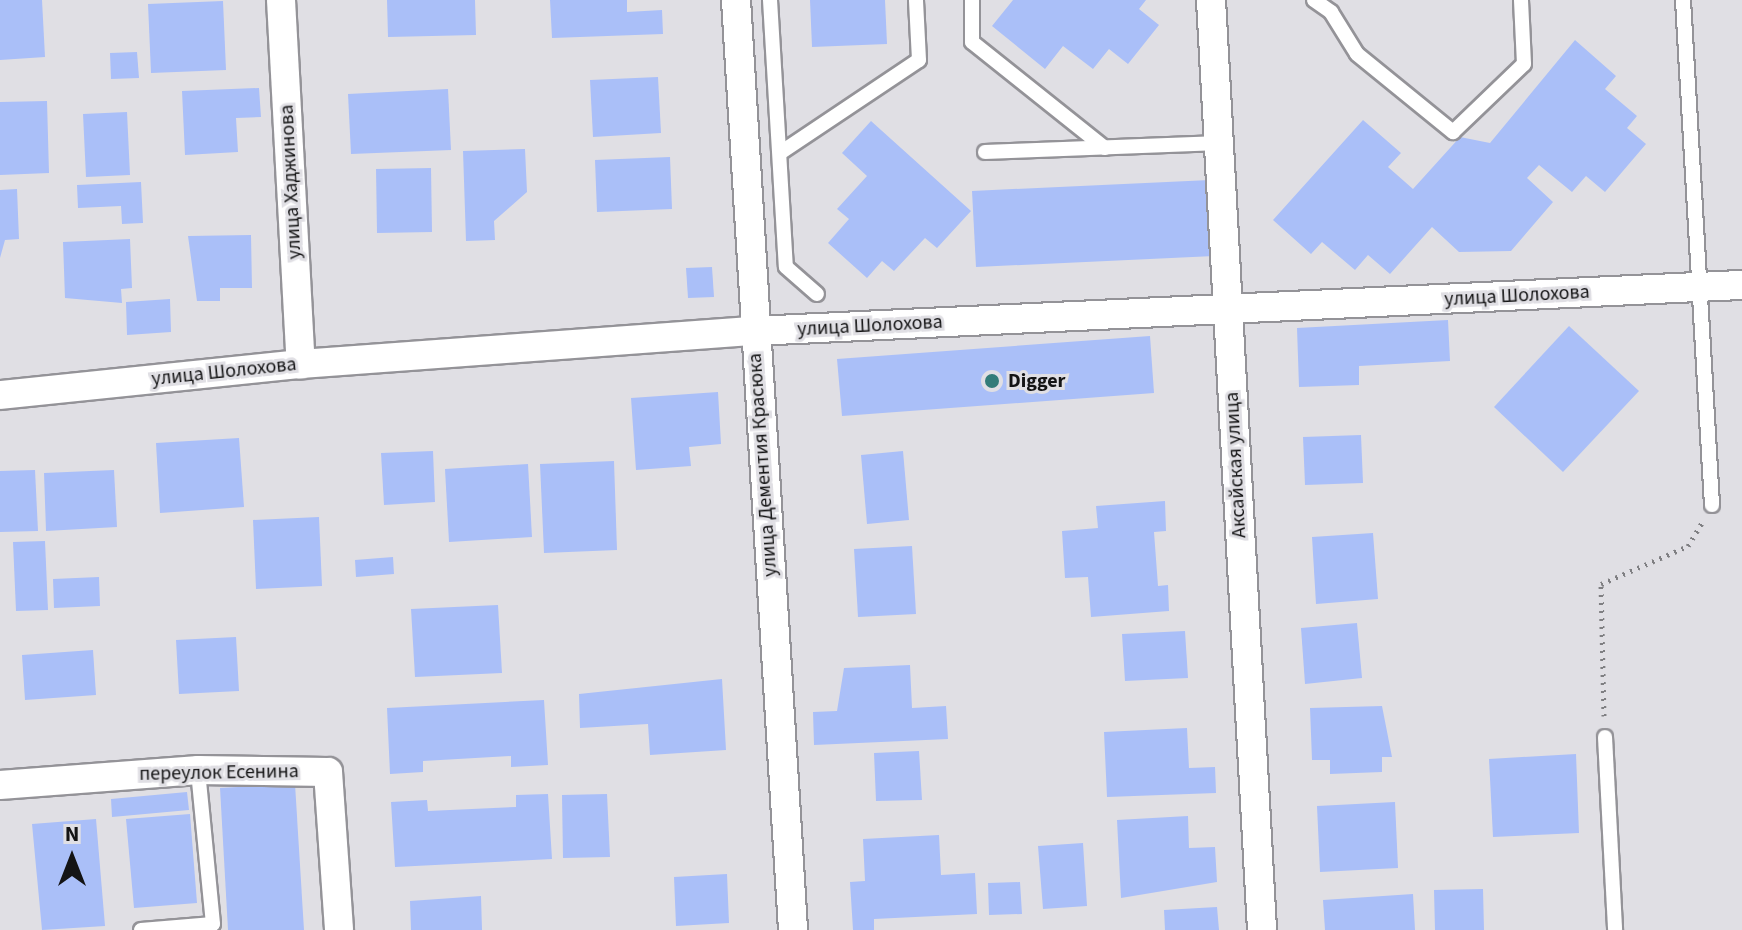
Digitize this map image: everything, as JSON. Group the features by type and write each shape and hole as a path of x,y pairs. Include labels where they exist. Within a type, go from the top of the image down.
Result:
{"street":[{"name":"улица Хаджинова","path":"281,0 301,364"},
{"name":"улица Дементия Красюка","path":"736,0 793,930"},
{"name":"Аксайская улица","path":"1211,0 1262,930"},
{"name":"улица Шолохова","path":"0,395 301,364 754,331 1742,285"},
{"name":"переулок Есенина","path":"0,785 198,770 328,772 339,930"}],"lane":[{"path":"770,0 786,267 817,294"},
{"path":"780,153 919,60 916,0"},
{"path":"972,0 972,42 1105,148"},
{"path":"1314,0 1331,12 1357,54 1453,132 1524,64 1521,0"},
{"path":"1331,12 1341,0"},
{"path":"1683,0 1702,286 1712,505"},
{"path":"985,152 1220,143"},
{"path":"1605,737 1615,930"},
{"path":"141,930 213,924 198,770"}],"path":[{"path":"1605,737 1601,584 1688,546 1712,505"}],"building":[{"path":"0,0 42,0 45,57 0,60"},
{"path":"387,0 475,0 476,35 388,37"},
{"path":"550,0 627,0 627,12 662,10 663,34 552,38"},
{"path":"810,0 885,0 887,44 812,47"},
{"path":"1013,0 1146,0 1139,9 1159,25 1128,64 1109,49 1093,69 1063,46 1045,69 992,26"},
{"path":"223,1 226,70 151,73 148,4"},
{"path":"1575,40 1616,76 1605,89 1637,116 1627,128 1646,144 1605,192 1586,176 1572,192 1539,165 1527,178 1553,202 1511,251 1459,252 1432,227 1390,274 1368,255 1355,270 1322,242 1311,254 1273,220 1363,120 1401,153 1388,167 1413,189 1460,137 1490,143"},
{"path":"137,52 139,78 111,79 110,53"},
{"path":"658,77 661,133 593,137 590,80"},
{"path":"259,88 261,117 236,118 238,152 185,155 182,91"},
{"path":"448,89 451,150 351,154 348,94"},
{"path":"47,101 49,173 0,175 0,102"},
{"path":"127,112 130,175 86,177 83,114"},
{"path":"871,121 971,211 937,248 925,238 894,271 882,261 867,278 828,243 849,219 837,209 867,176 842,153"},
{"path":"525,149 527,192 494,221 495,240 466,241 463,151"},
{"path":"670,157 672,209 597,212 595,160"},
{"path":"431,168 432,232 377,233 376,169"},
{"path":"1210,180 1214,256 976,267 972,191"},
{"path":"141,182 143,223 122,224 121,206 78,208 77,185"},
{"path":"17,189 19,239 5,240 0,258 0,190"},
{"path":"251,235 252,288 220,288 220,301 197,301 188,236"},
{"path":"130,239 132,288 121,289 122,303 65,298 63,242"},
{"path":"712,267 714,297 688,298 686,268"},
{"path":"170,299 171,332 127,335 126,302"},
{"path":"1448,320 1450,361 1359,366 1359,385 1299,387 1297,328"},
{"path":"1569,326 1639,391 1563,472 1494,407"},
{"path":"1150,336 1154,393 842,416 837,359"},
{"path":"718,392 721,444 689,447 691,466 636,470 631,398"},
{"path":"1361,435 1363,483 1305,485 1303,437"},
{"path":"239,438 244,507 160,513 156,443"},
{"path":"433,451 435,502 384,505 381,453"},
{"path":"903,451 909,520 867,524 861,455"},
{"path":"614,461 617,550 544,553 540,464"},
{"path":"528,464 532,537 449,542 445,469"},
{"path":"35,470 38,531 0,532 0,471"},
{"path":"114,470 117,527 46,531 44,473"},
{"path":"1165,501 1166,531 1154,532 1158,586 1168,585 1169,611 1091,617 1088,577 1065,578 1062,531 1098,528 1096,506"},
{"path":"319,517 322,586 256,589 253,520"},
{"path":"1373,533 1378,599 1316,604 1312,537"},
{"path":"45,541 48,610 16,611 13,542"},
{"path":"912,546 916,614 858,617 854,549"},
{"path":"393,557 394,574 356,577 355,560"},
{"path":"99,577 100,606 54,608 53,579"},
{"path":"498,605 502,673 415,677 411,609"},
{"path":"1357,623 1362,678 1305,684 1301,628"},
{"path":"1185,631 1188,678 1125,681 1122,634"},
{"path":"236,637 239,691 179,694 176,640"},
{"path":"93,650 96,695 25,700 22,655"},
{"path":"910,665 912,708 946,706 948,739 814,745 813,712 837,711 844,668"},
{"path":"722,679 726,750 650,755 648,724 580,728 579,694"},
{"path":"544,700 548,765 511,767 511,756 423,761 423,772 390,774 387,708"},
{"path":"1382,706 1392,757 1382,757 1382,772 1330,774 1330,760 1312,760 1310,708"},
{"path":"1187,728 1189,768 1215,767 1216,793 1107,797 1104,732"},
{"path":"919,751 922,800 876,801 874,753"},
{"path":"1576,754 1579,833 1493,837 1489,759"},
{"path":"295,784 304,930 228,930 220,788"},
{"path":"187,792 189,810 112,817 111,799"},
{"path":"548,794 552,859 395,867 391,802 427,800 428,811 516,807 516,795"},
{"path":"607,794 610,857 563,858 562,795"},
{"path":"1395,802 1398,868 1320,872 1317,806"},
{"path":"190,814 197,903 134,908 126,819"},
{"path":"1188,816 1189,848 1215,847 1217,882 1121,898 1117,820"},
{"path":"96,819 105,926 42,930 32,824"},
{"path":"939,835 941,875 975,873 977,914 874,919 874,930 853,930 850,882 865,881 863,839"},
{"path":"1083,843 1087,906 1043,909 1038,846"},
{"path":"727,874 729,923 676,926 674,877"},
{"path":"1020,882 1022,914 989,915 988,883"},
{"path":"1483,889 1484,930 1435,930 1434,890"},
{"path":"1413,894 1415,930 1325,930 1323,900"},
{"path":"481,896 482,930 411,930 410,901"},
{"path":"1217,907 1219,930 1165,930 1164,910"}],"place":[{"name":"Digger","path":"992,381"}]}
